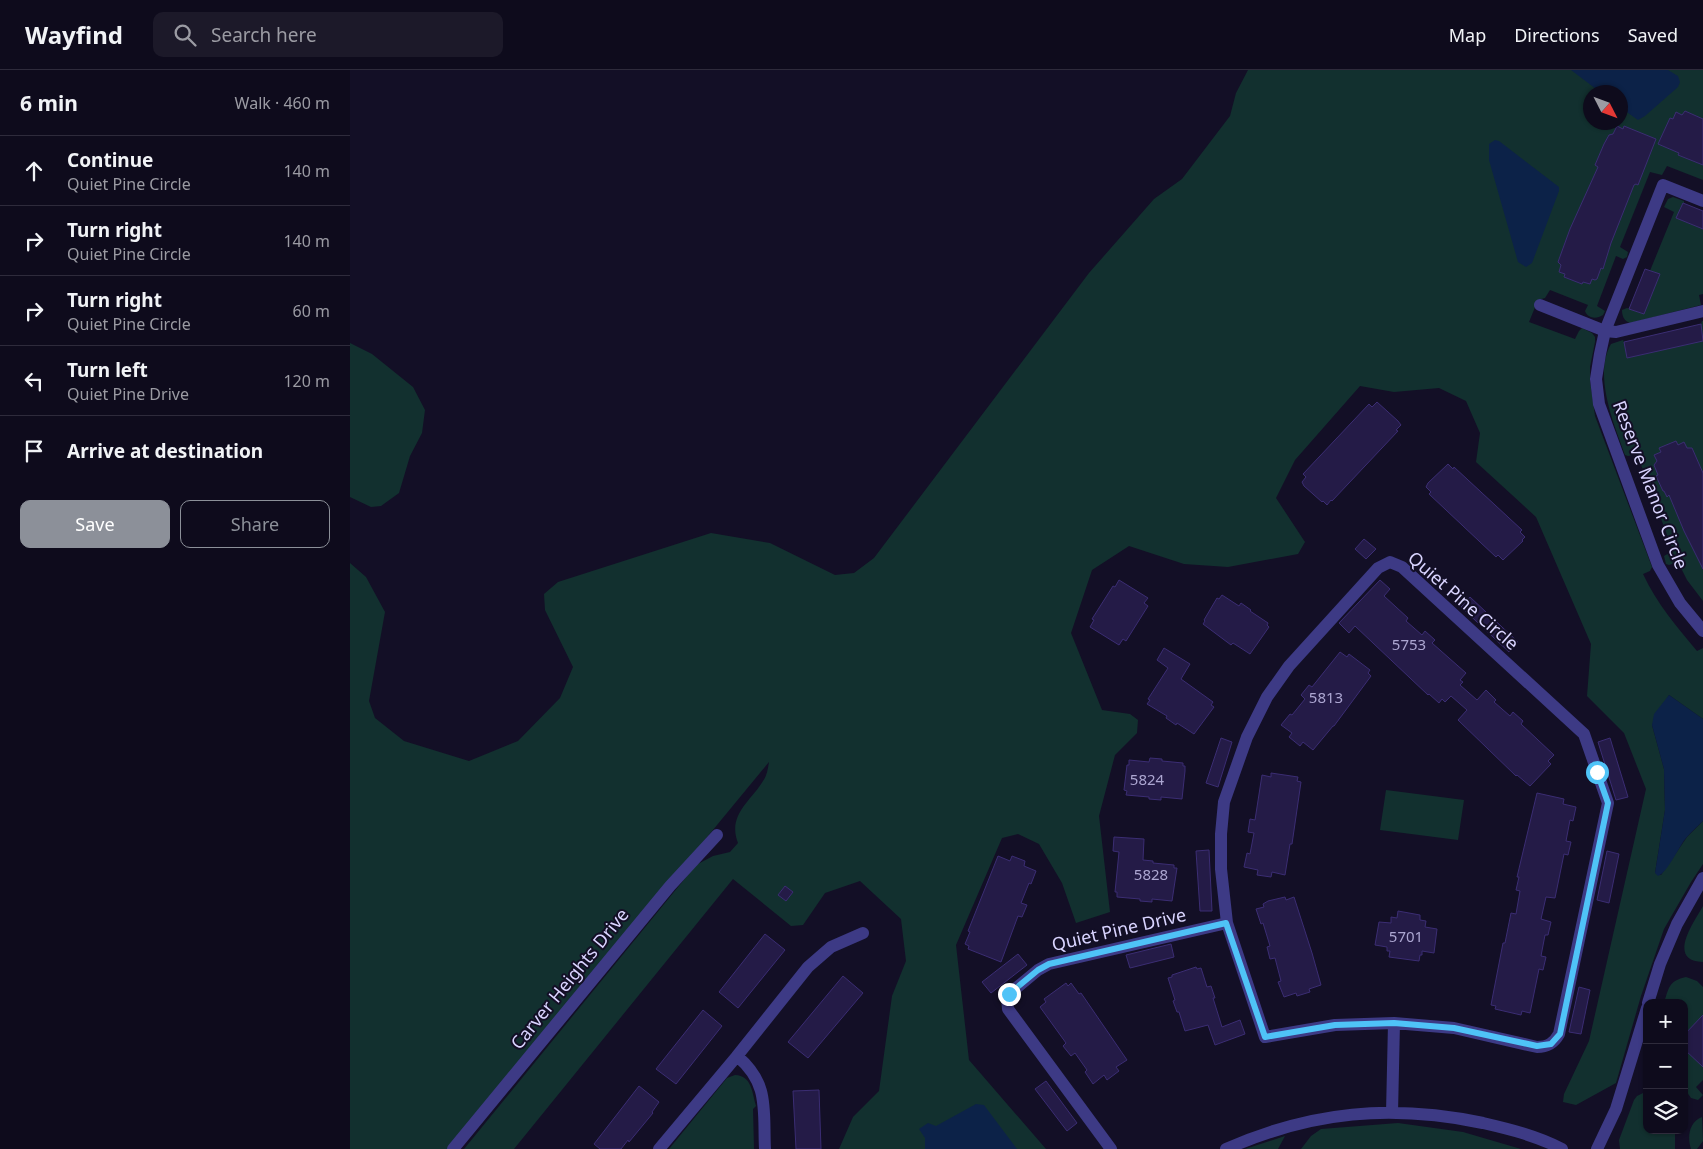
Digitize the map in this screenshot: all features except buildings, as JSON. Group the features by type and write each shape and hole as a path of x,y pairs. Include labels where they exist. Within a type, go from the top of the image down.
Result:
{"street":[{"name":"Reserve Manor Circle","path":"1703,200 1663,185 1605,331 1596,379 1599,404 1658,565 1680,603 1703,631"},
{"path":"1540,305 1605,331 1616,332 1703,311"},
{"name":"Quiet Pine Circle","path":"1390,562 1402,567 1584,734 1608,803 1560,1034 1551,1044 1537,1046 1454,1028 1394,1023 1335,1025 1265,1037 1226,923 1221,869 1221,834 1224,802 1246,737 1267,697 1289,666 1378,568 1390,562"},
{"name":"Carver Heights Drive","path":"453,1149 670,886 717,835"},
{"path":"1649,999 1660,964 1677,924 1703,878"},
{"name":"Quiet Pine Drive","path":"1111,1149 1008,1009 1007,998 1009,994 1038,970 1049,964 1226,923"},
{"path":"659,1149 808,967 831,947 863,933"},
{"path":"1596,1149 1616,1109 1643,1021"},
{"path":"1392,1113 1394,1023"},
{"path":"737,1056 749,1066 761,1089 765,1149"},
{"path":"1226,1149 1257,1135 1308,1120 1347,1114 1409,1112 1460,1118 1511,1129 1562,1149"}],"green space":[{"path":"1248,70 1703,70 1703,180 1667,166 1662,175 1650,172 1620,247 1628,252 1627,257 1623,259 1616,256 1597,306 1605,311 1603,315 1595,318 1590,317 1585,311 1588,305 1550,290 1545,298 1538,300 1529,322 1575,339 1582,328 1592,333 1595,337 1590,367 1590,381 1595,416 1652,567 1650,571 1643,574 1661,605 1682,633 1697,651 1703,648 1703,719 1669,695 1652,725 1664,769 1665,810 1655,873 1661,875 1687,837 1703,821 1703,864 1664,929 1641,996 1616,1083 1576,1105 1563,1102 1564,1094 1589,1041 1646,789 1624,733 1587,696 1591,644 1536,517 1476,462 1480,433 1466,401 1439,388 1394,392 1360,386 1295,460 1276,498 1305,542 1298,554 1228,567 1184,564 1129,546 1092,570 1071,633 1102,710 1130,714 1138,720 1137,733 1115,755 1099,816 1110,912 1076,923 1062,883 1039,844 1018,834 1002,838 956,945 969,1060 1046,1149 839,1149 853,1117 879,1091 892,996 906,961 901,919 860,881 825,893 803,925 791,926 733,879 514,1149 464,1149 696,865 713,856 730,852 738,843 735,833 738,816 764,779 769,762 450,1149 350,1149 350,563 366,577 385,612 369,701 375,718 404,741 469,761 518,741 560,698 573,667 545,610 544,594 558,582 711,533 770,543 835,575 854,573 874,558 1089,273 1154,199 1182,179 1230,116 1236,93"},
{"path":"1673,197 1703,212 1703,294 1699,295 1701,305 1630,323 1624,318 1622,310 1627,308 1634,310 1674,212 1664,207 1668,199"},
{"path":"1702,321 1703,601 1687,580 1678,562 1666,564 1664,556 1673,551 1637,454 1625,455 1607,399 1604,370 1606,356 1611,344 1701,324"},
{"path":"350,343 372,354 413,387 425,410 422,433 410,456 399,493 381,506 371,507 350,497"},
{"path":"1386,790 1464,800 1458,840 1380,830"},
{"path":"1703,906 1703,962 1692,960 1686,955 1684,948 1689,930"},
{"path":"1686,977 1697,981 1703,987 1703,1080 1696,1087 1703,1095 1698,1100 1691,1098 1688,1094 1688,999 1665,999 1670,986 1676,980"},
{"path":"735,1075 745,1078 748,1082 756,1106 753,1109 754,1149 669,1149 727,1078"},
{"path":"1643,1093 1643,1134 1675,1134 1675,1149 1620,1149 1619,1140 1637,1096"},
{"path":"1702,1117 1703,1141 1697,1149 1691,1149 1689,1140 1690,1130 1694,1122"},
{"path":"1398,1123 1463,1132 1521,1149 1301,1149 1311,1136 1321,1129"},
{"path":"1285,1136 1278,1149 1245,1149"}],"water":[{"path":"1571,70 1668,70 1678,76 1680,82 1678,87 1638,120 1628,113 1628,85 1591,85"},
{"path":"1495,140 1499,141 1559,187 1532,263 1526,267 1518,262 1489,160 1489,144"},
{"path":"1669,695 1703,719 1703,821 1686,838 1669,865 1658,876 1655,873 1665,810 1664,769 1652,725 1654,714"},
{"path":"976,1104 984,1105 1017,1149 925,1149 925,1138 919,1129 928,1123 936,1126"}],"route":[{"path":"1009,994 1038,970 1049,964 1226,923 1265,1037 1335,1025 1394,1023 1454,1028 1537,1046 1551,1044 1560,1034 1608,803 1597,772"}]}
